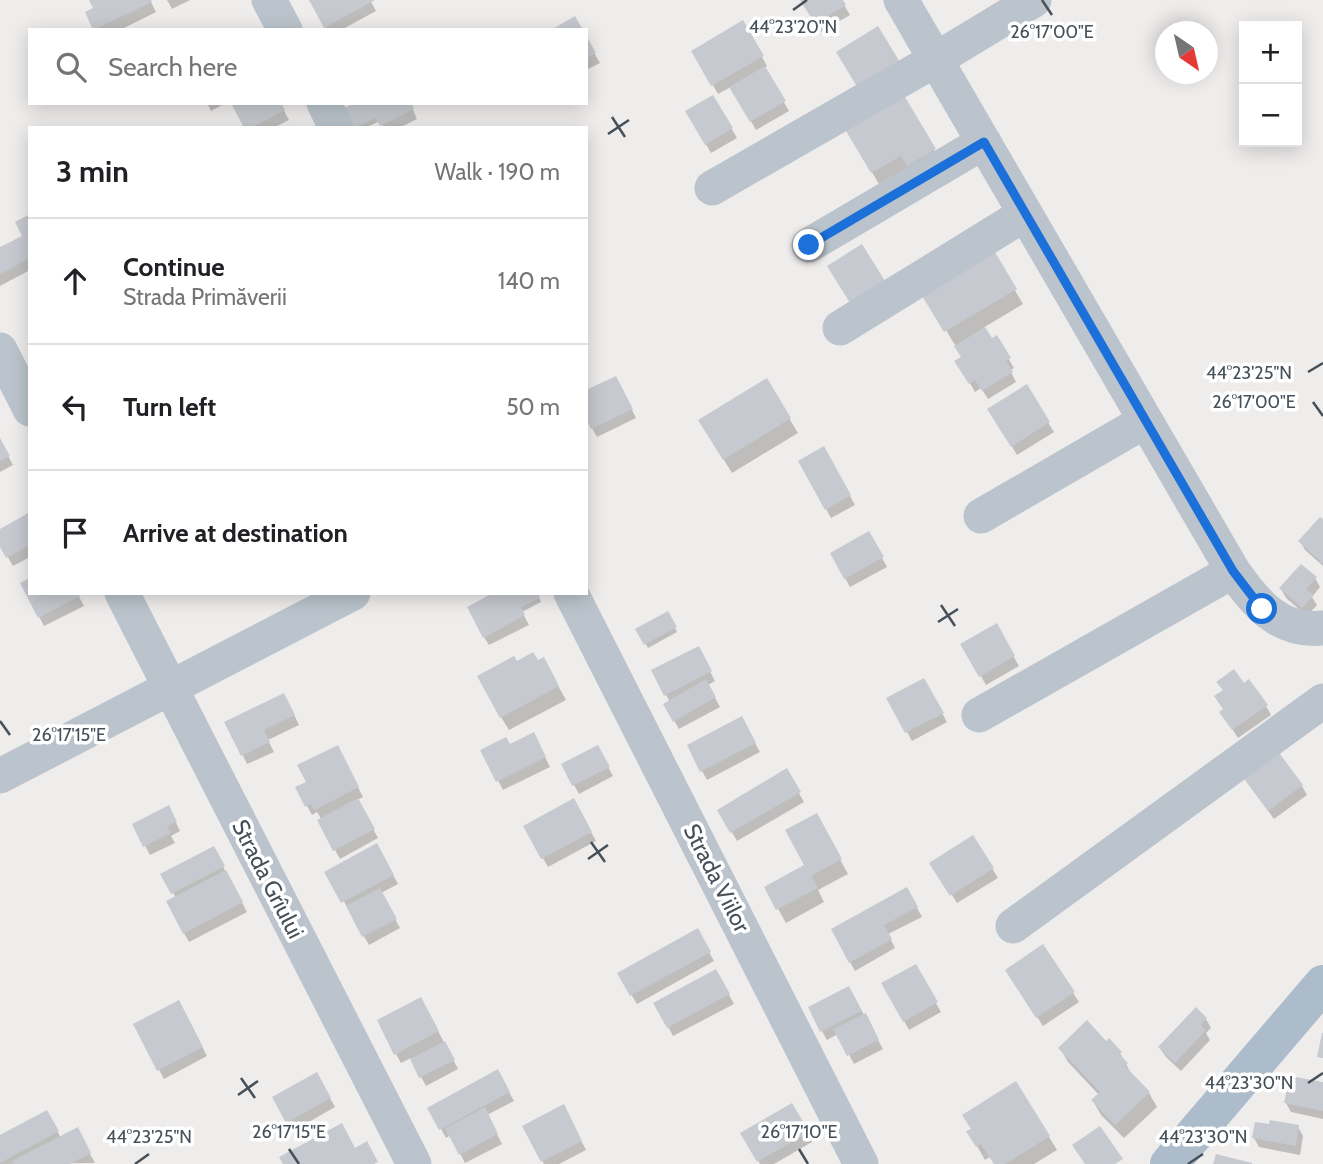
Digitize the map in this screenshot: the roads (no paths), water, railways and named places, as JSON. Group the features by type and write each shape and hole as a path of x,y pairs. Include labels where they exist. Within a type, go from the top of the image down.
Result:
{"main road":[{"path":"1169,1164 1323,984"}],"street":[{"path":"269,0 284,28"},
{"path":"901,0 1233,571 1262,609 1279,620 1298,628 1323,628"},
{"path":"712,188 1034,0"},
{"path":"325,105 335,126"},
{"path":"809,245 984,142"},
{"path":"840,327 1025,214"},
{"path":"0,351 28,406"},
{"path":"981,516 1145,421"},
{"path":"979,715 1233,571"},
{"name":"Strada Grîului","path":"123,595 414,1164"},
{"path":"0,776 349,595"},
{"name":"Strada Viilor","path":"572,595 861,1164"},
{"path":"1013,926 1323,701"}]}
